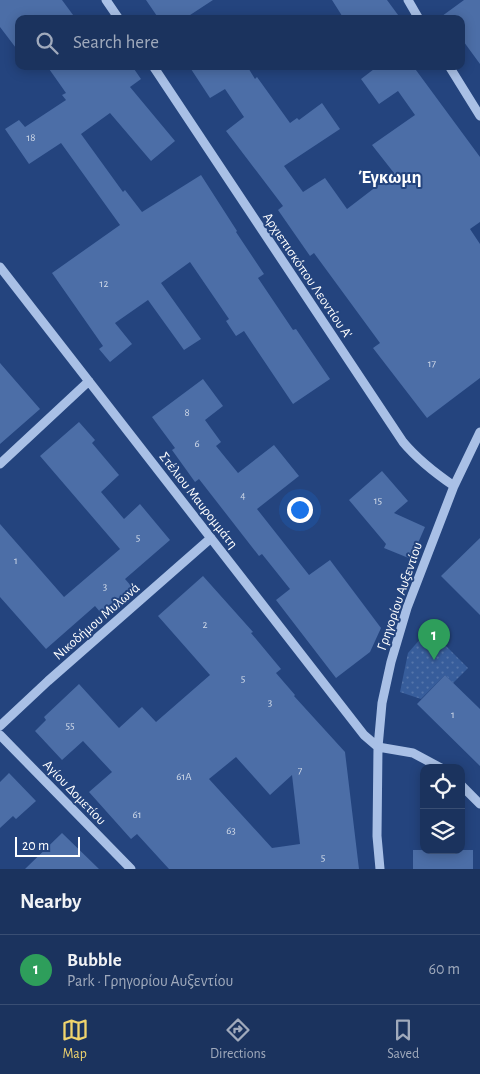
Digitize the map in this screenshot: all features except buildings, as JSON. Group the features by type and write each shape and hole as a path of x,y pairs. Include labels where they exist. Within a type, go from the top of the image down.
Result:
{"street":[{"path":"106,0 116,15"},
{"path":"408,0 417,15"},
{"name":"Αρχιεπισκόπου Λεοντίου Α'","path":"156,70 403,442 432,471 454,486"},
{"path":"451,70 480,116"},
{"name":"Στέλιου Μαυρομμάτη","path":"0,267 364,735 378,747"},
{"path":"0,464 89,381"},
{"name":"Γρηγορίου Αυξεντίου","path":"380,869 377,836 378,747 382,703 389,671 406,608 454,486 480,432"},
{"path":"470,453 480,457"},
{"name":"Νικοδήμου Μυλωνά","path":"0,726 48,681 211,538"},
{"name":"Αγίου Δομετίου","path":"0,734 131,869"},
{"path":"378,747 413,753 434,764"},
{"path":"465,789 480,804"}],"shaded area":[{"path":"429,629 468,668 453,683 445,675 421,699 400,692 408,653"}],"place":[{"name":"Bubble","path":"434,660"}],"district":[{"name":"Έγκωμη","path":"390,176"}]}
